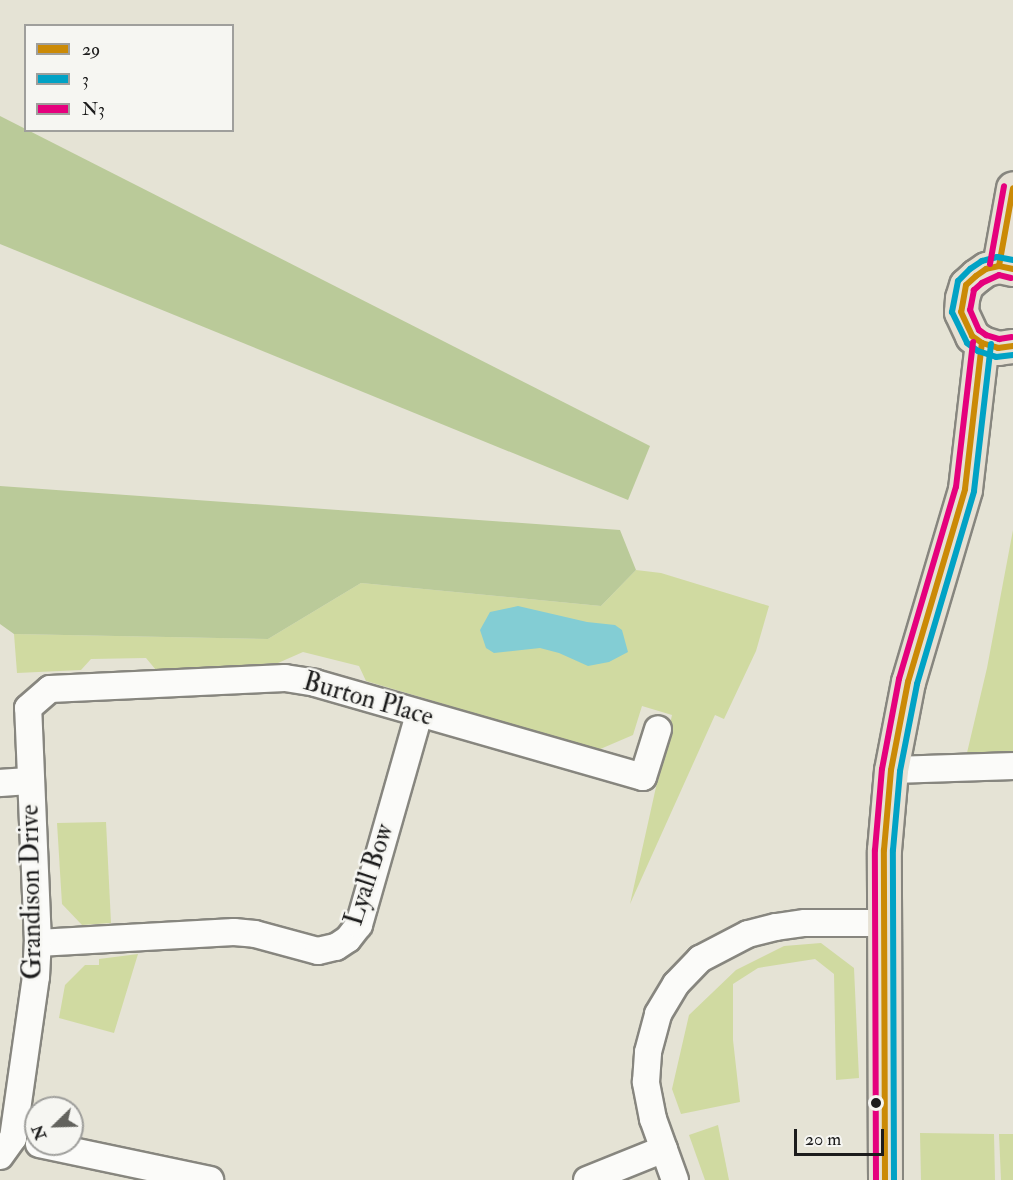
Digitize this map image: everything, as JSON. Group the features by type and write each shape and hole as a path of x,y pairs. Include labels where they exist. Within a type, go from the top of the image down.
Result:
{"main road":[{"path":"885,1180 884,850 891,770 908,682 965,489 998,345 972,336 961,312 962,298 966,285 986,269 1006,268 1013,188"}],"street":[{"name":"Burton Place","path":"39,699 50,689 285,678 315,683 419,715 643,777 658,729"},
{"name":"Grandison Drive","path":"22,1146 38,944 28,708 39,699"},
{"name":"Lyall Bow","path":"38,944 234,932 255,934 318,951 336,947 348,939 359,925 419,715"},
{"path":"891,770 1013,766"},
{"path":"0,783 30,781"},
{"path":"675,1180 653,1119 646,1082 648,1052 658,1014 676,984 700,959 748,934 806,923 885,923"},
{"path":"22,1146 210,1180"},
{"path":"587,1180 664,1149"}],"green space":[{"path":"0,116 24,128 24,132 32,132 650,446 628,500 0,244"},
{"path":"0,486 620,530 636,570 601,606 361,583 268,639 14,634 0,624"},
{"path":"1013,530 1013,755 966,757 987,668"},
{"path":"636,570 661,573 769,606 756,651 724,719 715,715 630,904 672,715 642,706 633,735 598,750 366,681 359,666 303,652 278,663 156,670 146,658 91,659 81,670 17,673 14,634 268,639 361,583 601,606"},
{"path":"106,822 111,923 82,925 62,904 57,823"},
{"path":"821,943 854,968 859,1078 836,1080 834,974 815,959 758,968 733,984 733,1040 740,1102 681,1114 672,1089 689,1015 736,970 784,946"},
{"path":"138,954 114,1033 59,1018 65,985 85,965 99,965 99,959"},
{"path":"718,1125 729,1180 705,1180 689,1135"},
{"path":"920,1133 994,1134 995,1180 921,1180"},
{"path":"999,1134 1013,1134 1013,1180 1001,1180"}],"water":[{"path":"518,606 587,622 615,625 622,630 628,652 609,662 588,666 559,653 540,648 494,653 486,648 480,630 490,612"}],"transit line":[{"name":"N3","path":"990,264 1004,186"},
{"name":"29","path":"999,266 1013,188"},
{"name":"3","path":"1013,260 997,257 982,261 970,269 958,281 952,312 967,343 978,351 996,357 1013,355"},
{"name":"29","path":"1013,269 999,266 986,269 976,276 966,285 961,312 972,336 982,343 998,348 1013,346"},
{"name":"N3","path":"1011,278 999,275 982,283 974,290 970,310 979,330 986,335 999,339 1012,337"},
{"name":"N3","path":"876,1180 875,850 882,769 899,679 956,487 973,342"},
{"name":"29","path":"885,1180 884,850 891,770 908,682 965,489 982,343"},
{"name":"3","path":"894,1180 893,850 900,771 917,684 974,491 991,344"}]}
